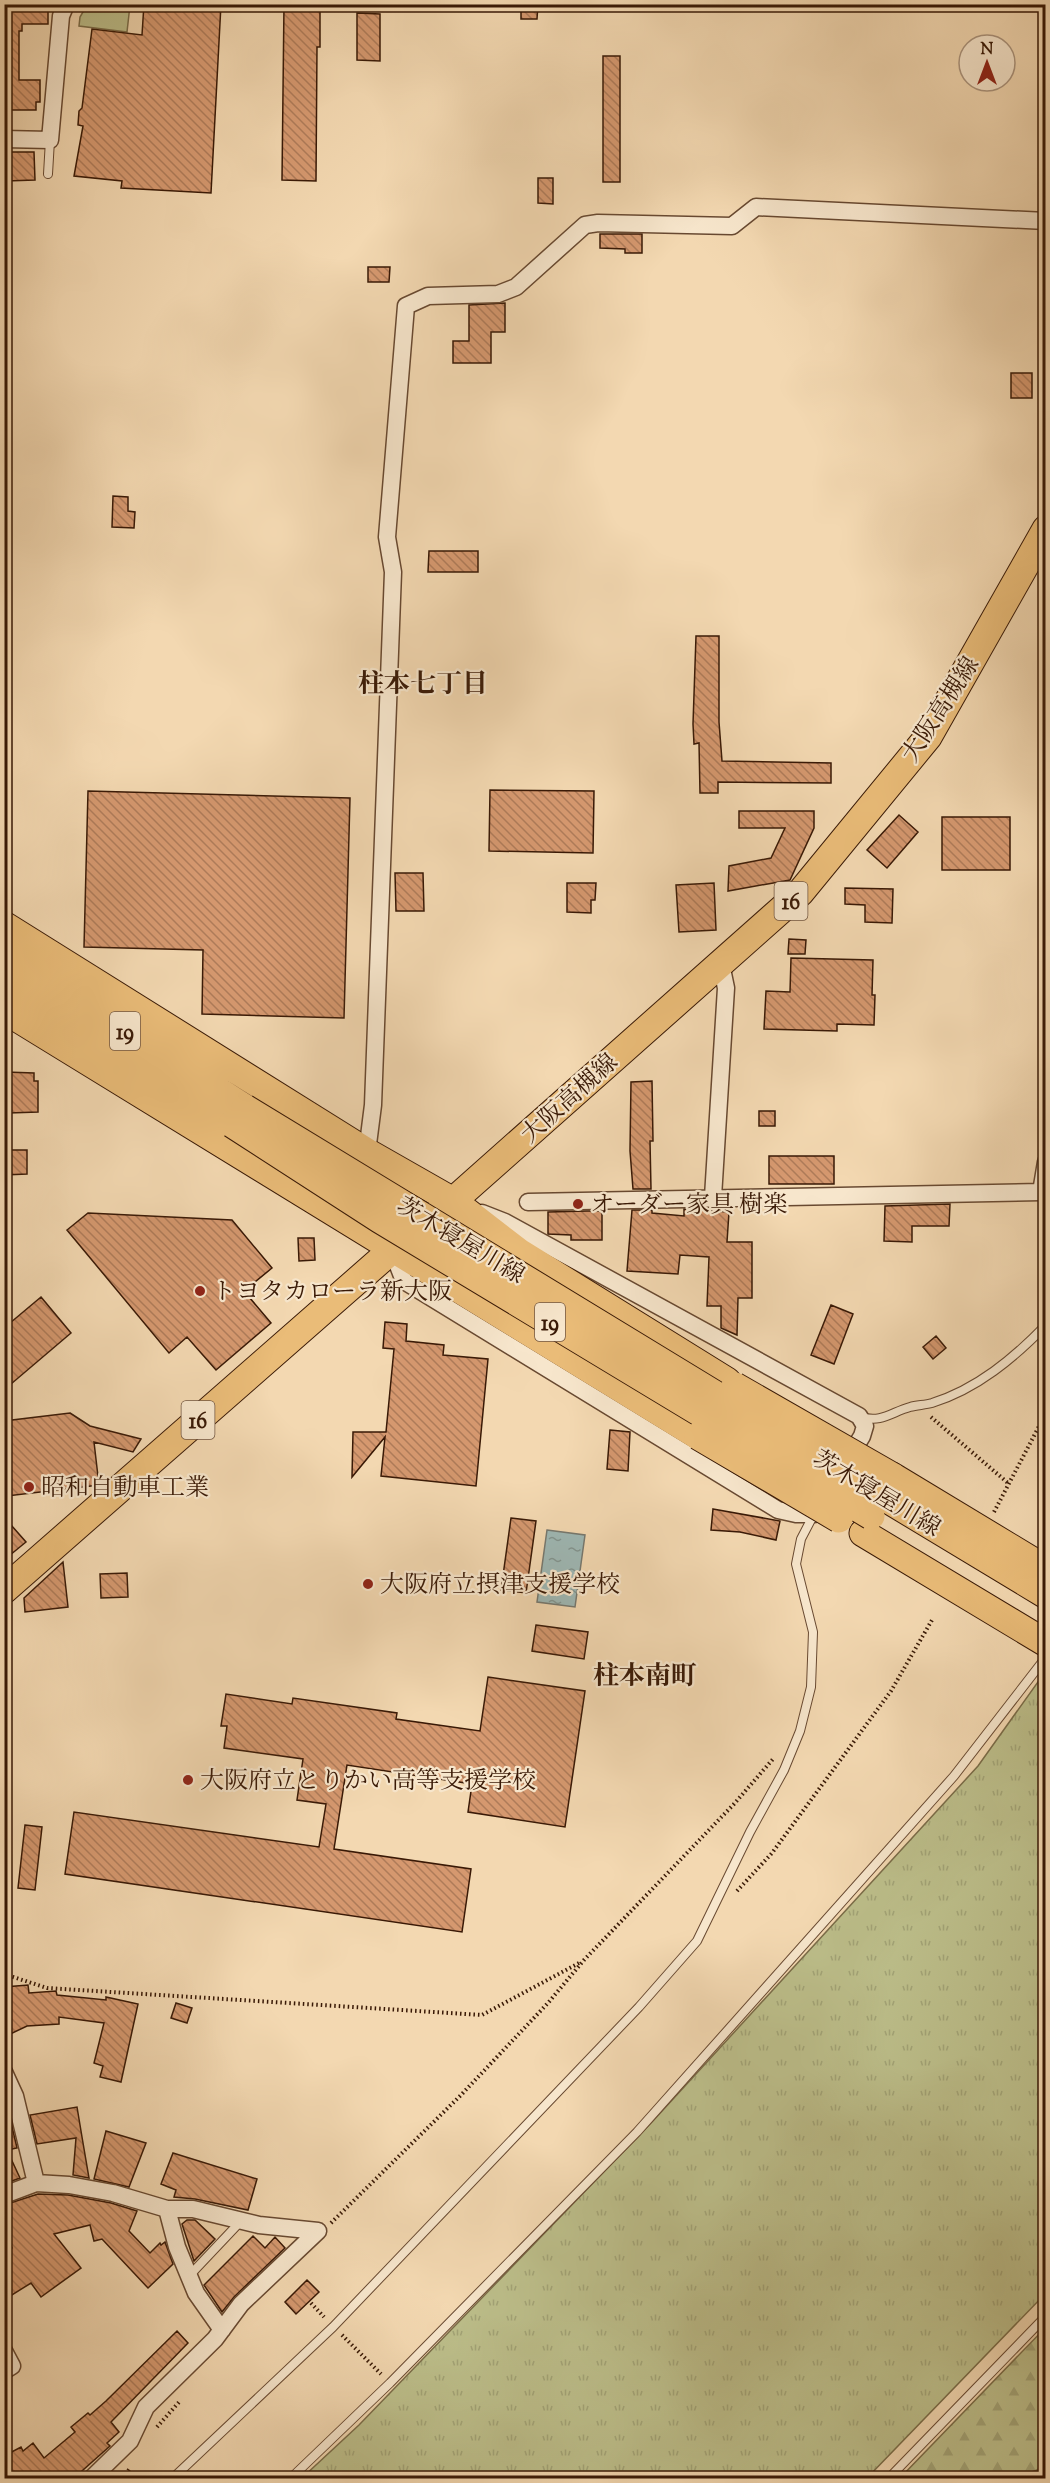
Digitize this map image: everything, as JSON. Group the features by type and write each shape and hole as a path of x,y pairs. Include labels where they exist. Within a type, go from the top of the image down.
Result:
{"main road":[{"name":"大阪高槻線","path":"4,1590 392,1250 453,1201 800,893 928,737 1043,539"},
{"path":"4,925 367,1152 453,1201 519,1252 727,1381 877,1505 986,1561 1046,1621"},
{"name":"茨木寝屋川線","path":"4,954 239,1116"},
{"name":"茨木寝屋川線","path":"4,981 239,1116 877,1505"},
{"path":"4,1010 698,1436 877,1505 986,1561 1046,1595"},
{"path":"986,1561 1046,1569"},
{"path":"986,1561 1046,1643"}],"street":[{"path":"4,139 50,140 61,16 66,4"},
{"path":"367,1152 373,1105 393,572 387,537 406,306 428,296 498,294 516,287 585,225 598,223 732,226 756,207 1046,221"},
{"path":"713,1197 726,988 721,964"},
{"path":"528,1202 1041,1192 1046,1162"},
{"path":"392,1250 404,1281 777,1510 796,1514 814,1514 862,1436 865,1426 859,1416 504,1222 453,1201"},
{"path":"4,2072 15,2096 36,2183"},
{"path":"4,2195 36,2183 69,2185 113,2193 167,2209 193,2209 242,2220 318,2231"},
{"path":"167,2209 177,2247 196,2293 222,2330"},
{"path":"92,2478 130,2440 146,2408 222,2330 241,2304 318,2231"},
{"path":"4,2351 12,2366 4,2371"}],"lane":[{"path":"48,174 50,140"},
{"path":"859,1416 879,1420 945,1398 990,1374 1023,1348 1046,1325"},
{"path":"173,2478 333,2327 639,2007 697,1941 750,1832 784,1770 800,1731 811,1687 813,1632 796,1564 801,1539 814,1514"},
{"path":"291,2478 390,2383 643,2126 954,1776 1043,1661 1046,1654"},
{"path":"189,2276 242,2220"},
{"path":"888,2478 1046,2316"}],"path":[{"path":"918,1406 1008,1483"},
{"path":"986,1561 1008,1483 1046,1413"},
{"path":"734,1896 772,1853 891,1690 932,1620"},
{"path":"318,2231 336,2220 461,2095 548,2003 584,1960 734,1804 776,1755"},
{"path":"4,1974 47,1988 482,2015 584,1960"},
{"path":"311,2303 390,2383"}],"green space":[{"path":"87,5 130,5 127,32 79,26 80,17"},
{"path":"1045,1672 1045,2294 867,2478 302,2478 359,2425 652,2122 978,1766"},
{"path":"1045,2328 1045,2463 1037,2470 1017,2478 900,2478"}],"water":[{"path":"547,1530 585,1535 575,1607 537,1602"}],"building":[{"path":"4,4 48,4 48,24 22,24 22,31 19,31 19,80 40,80 40,102 36,102 36,110 4,110"},
{"path":"144,4 221,4 211,193 121,188 122,181 74,176 83,126 78,125 79,111 82,108 92,29 142,35"},
{"path":"284,4 320,4 320,47 317,47 316,181 282,180"},
{"path":"521,4 538,4 537,19 521,19"},
{"path":"357,13 380,14 380,61 357,60"},
{"path":"603,56 620,56 620,182 603,182"},
{"path":"5,152 34,152 35,180 6,181"},
{"path":"538,178 553,178 553,204 538,203"},
{"path":"600,234 642,234 642,253 625,253 625,249 600,248"},
{"path":"368,267 390,267 389,282 368,282"},
{"path":"505,303 505,332 491,332 491,363 453,363 453,341 469,341 469,305"},
{"path":"1011,373 1032,373 1032,398 1011,398"},
{"path":"113,496 128,497 128,511 135,512 134,528 112,527"},
{"path":"429,551 478,551 478,572 428,572"},
{"path":"696,636 719,636 719,722 722,761 831,763 831,783 718,782 718,793 700,793 699,743 694,744 693,724"},
{"path":"490,790 594,791 593,853 489,851"},
{"path":"88,791 350,798 344,1018 202,1014 203,950 84,947"},
{"path":"739,811 814,811 814,828 790,880 728,891 729,866 771,858 785,828 739,828"},
{"path":"899,815 918,832 887,868 867,850"},
{"path":"942,817 1010,817 1010,870 942,870"},
{"path":"395,873 423,873 424,911 396,911"},
{"path":"567,883 596,883 595,900 591,900 591,913 567,912"},
{"path":"714,883 716,930 679,932 676,885"},
{"path":"845,888 893,889 892,923 865,922 865,905 845,904"},
{"path":"789,939 806,940 805,954 788,954"},
{"path":"791,958 873,960 874,1025 837,1024 837,1031 764,1029 766,991 790,992"},
{"path":"5,1072 34,1073 34,1081 38,1081 38,1112 9,1113 9,1092 5,1092"},
{"path":"652,1081 651,1189 633,1189 630,1151 631,1082"},
{"path":"759,1111 775,1111 775,1126 759,1126"},
{"path":"4,1150 27,1150 27,1174 4,1175"},
{"path":"769,1156 834,1156 834,1184 769,1184"},
{"path":"950,1204 949,1226 912,1226 912,1242 884,1241 885,1206"},
{"path":"684,1209 729,1212 727,1242 752,1242 752,1298 738,1298 737,1335 721,1328 721,1306 707,1306 709,1257 680,1255 678,1274 627,1271 632,1210 652,1210 652,1213 684,1216"},
{"path":"602,1211 602,1240 571,1240 571,1235 548,1234 548,1212"},
{"path":"88,1213 232,1220 272,1268 244,1291 271,1323 216,1370 187,1337 169,1353 67,1230"},
{"path":"298,1238 314,1238 315,1260 299,1261"},
{"path":"41,1297 71,1333 4,1390 4,1328"},
{"path":"831,1305 853,1314 834,1364 811,1355"},
{"path":"385,1322 407,1324 406,1341 444,1345 443,1355 488,1359 476,1486 381,1476 385,1437 352,1477 353,1432 386,1432 394,1349 383,1348"},
{"path":"936,1336 946,1348 933,1359 923,1347"},
{"path":"70,1413 90,1426 141,1439 133,1452 94,1442 99,1485 7,1496 4,1473 4,1421"},
{"path":"610,1430 630,1432 628,1471 607,1469"},
{"path":"713,1509 780,1521 776,1540 740,1532 711,1530"},
{"path":"4,1517 26,1542 4,1560"},
{"path":"511,1518 536,1521 526,1593 501,1590"},
{"path":"63,1562 68,1607 25,1612 24,1598"},
{"path":"127,1573 128,1597 101,1598 100,1574"},
{"path":"536,1625 588,1632 584,1659 532,1651"},
{"path":"488,1677 585,1691 565,1827 468,1812 472,1784 347,1765 334,1849 471,1869 462,1932 65,1874 74,1812 319,1847 326,1804 297,1800 303,1759 224,1748 227,1726 221,1726 226,1694 292,1704 293,1698 397,1713 396,1719 480,1731"},
{"path":"25,1825 42,1827 35,1890 18,1888"},
{"path":"28,1985 29,1993 56,1991 57,1995 106,2000 106,1997 138,2004 121,2082 100,2077 103,2066 94,2063 104,2023 59,2017 59,2024 27,2026 4,2037 4,1987"},
{"path":"176,2003 192,2008 187,2023 171,2018"},
{"path":"77,2107 89,2178 73,2175 76,2138 37,2144 30,2115"},
{"path":"10,2118 17,2148 7,2150 20,2178 4,2184 4,2119"},
{"path":"106,2131 146,2143 129,2187 94,2179"},
{"path":"173,2153 257,2179 248,2210 174,2197 176,2190 161,2184"},
{"path":"38,2194 68,2195 111,2203 137,2211 129,2231 150,2253 160,2243 161,2245 165,2242 173,2264 148,2288 102,2239 94,2241 90,2225 54,2234 81,2268 41,2297 31,2283 4,2300 4,2253 12,2248 4,2230 4,2205"},
{"path":"187,2220 195,2220 215,2239 194,2261 182,2224"},
{"path":"253,2236 265,2248 275,2237 285,2248 234,2297 222,2312 204,2285"},
{"path":"307,2280 319,2292 296,2314 285,2302"},
{"path":"177,2331 188,2343 111,2422 119,2432 107,2443 110,2446 74,2478 4,2478 4,2456 21,2447 23,2451 33,2443 44,2458 75,2432 71,2427 106,2401"}],"place":[{"name":"オーダー家具 樹楽","path":"578,1204"},
{"name":"トヨタカローラ新大阪","path":"200,1291"},
{"name":"昭和自動車工業","path":"29,1487"},
{"name":"大阪府立摂津支援学校","path":"368,1584"},
{"name":"大阪府立とりかい高等支援学校","path":"188,1780"}],"district":[{"name":"柱本七丁目","path":"423,683"},
{"name":"柱本南町","path":"645,1675"}]}
